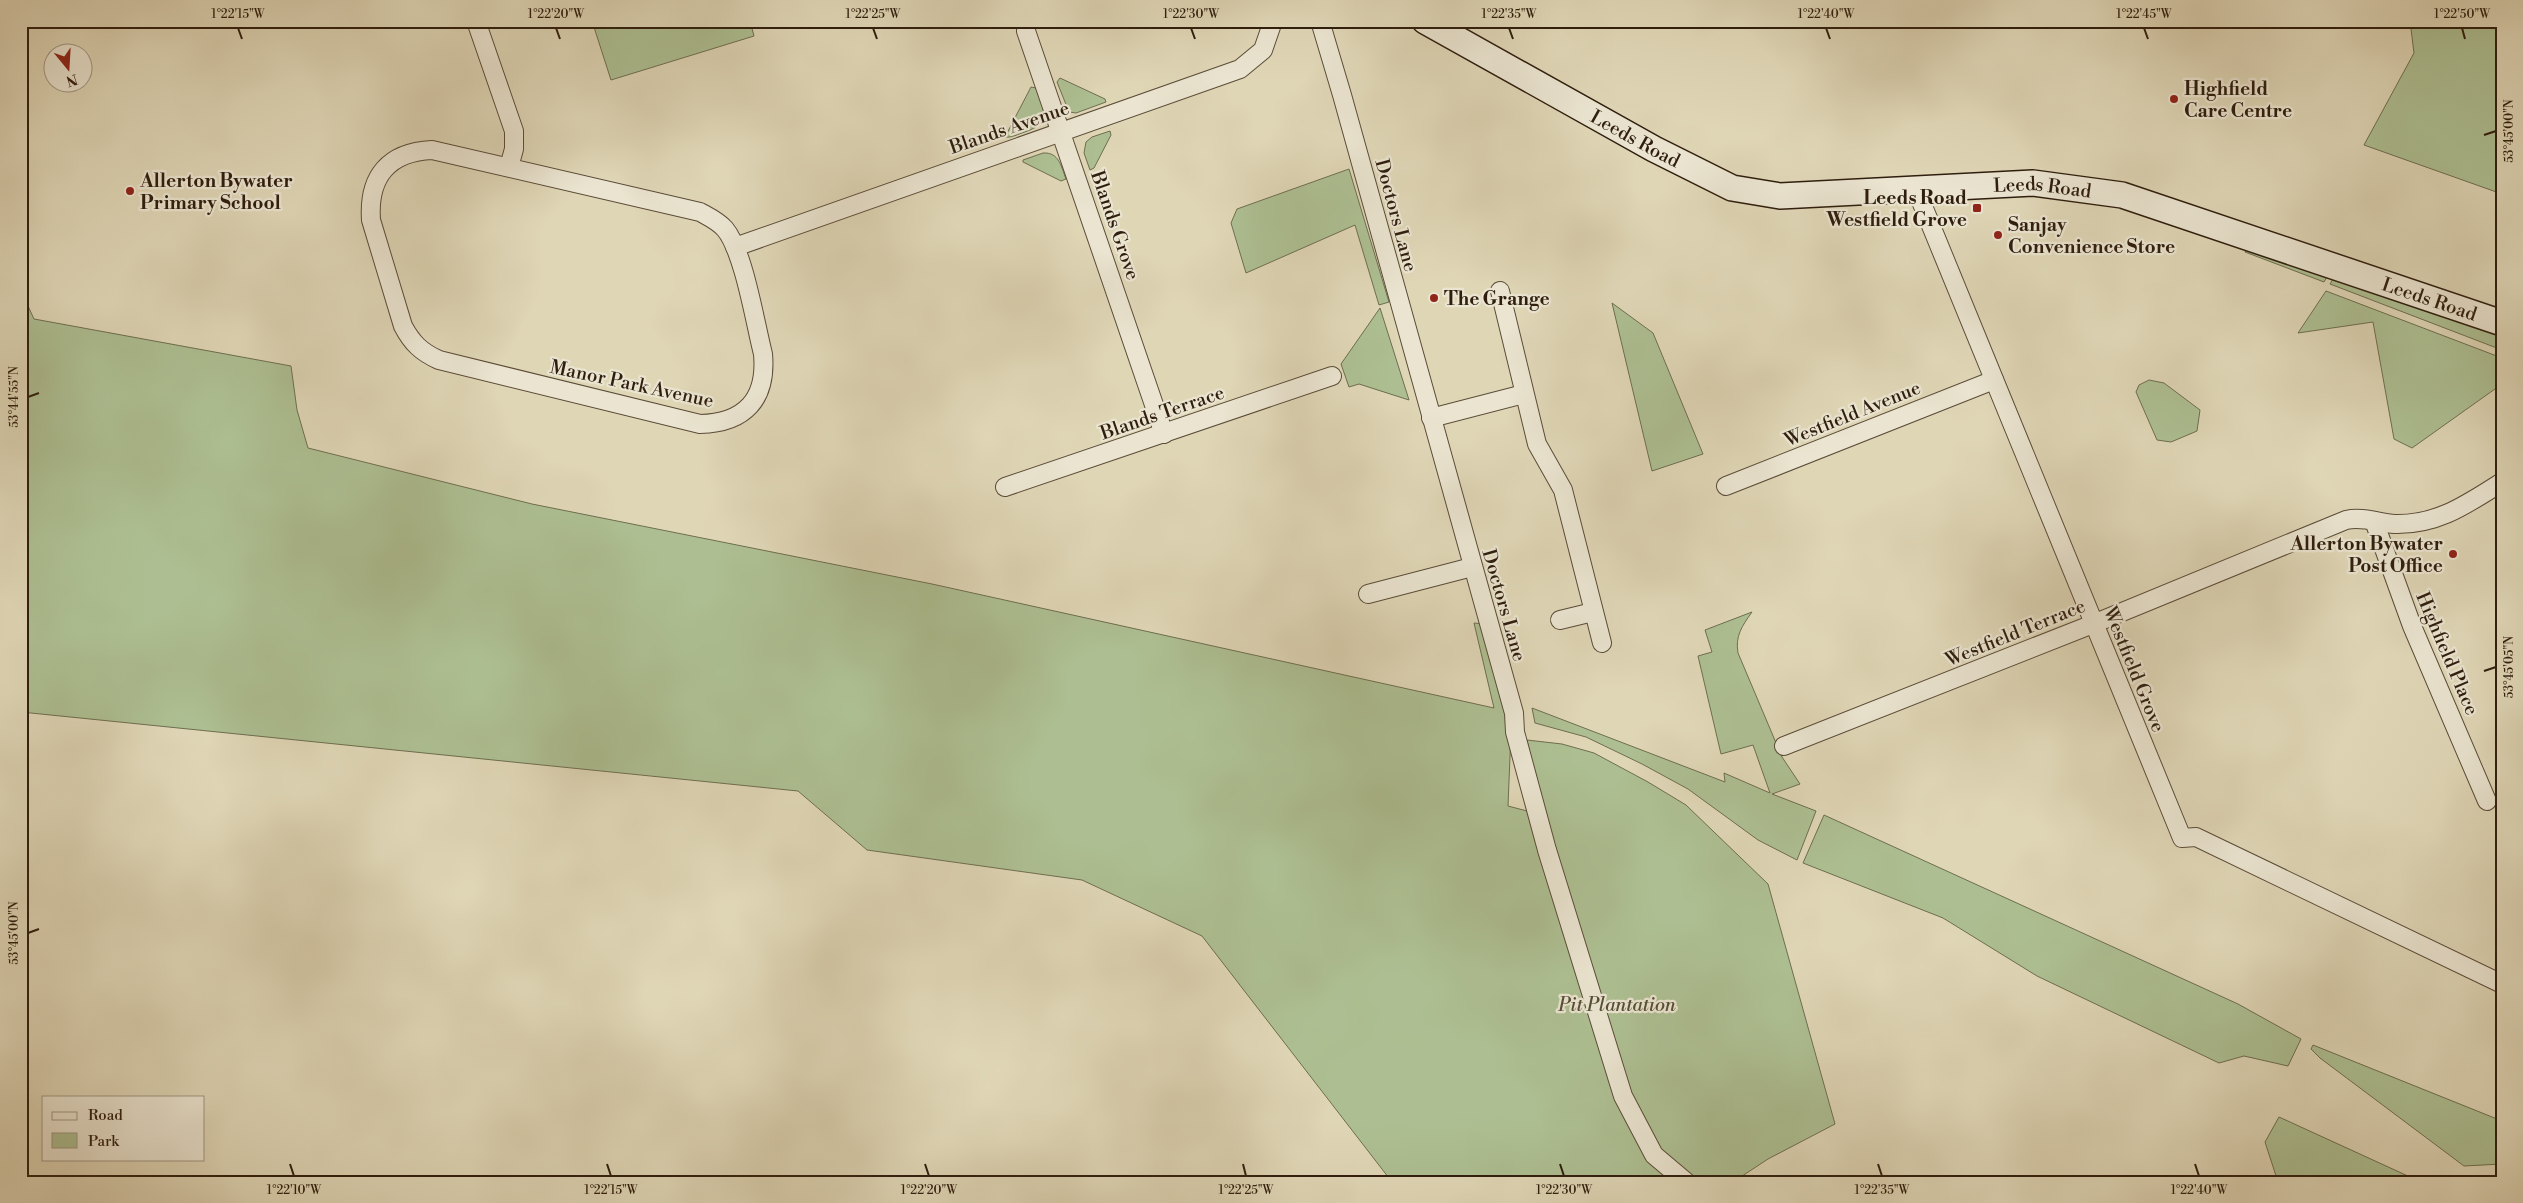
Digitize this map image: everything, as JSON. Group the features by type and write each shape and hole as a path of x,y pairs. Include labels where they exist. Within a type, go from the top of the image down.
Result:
{"street":[{"path":"476,21 514,131 514,149 509,167"},
{"name":"Blands Avenue","path":"735,247 1240,69 1263,50 1274,21"},
{"name":"Doctors Lane","path":"1320,21 1514,713 1515,732 1547,850 1623,1096 1654,1155 1686,1182"},
{"name":"Leeds Road","path":"1425,21 1654,149 1732,188 1780,196 2033,183 2122,195 2502,323"},
{"name":"Blands Grove","path":"1026,31 1164,434"},
{"name":"Manor Park Avenue","path":"432,150 509,167 700,212 724,229 735,247 763,354 764,372 760,390 750,405 736,417 719,423 700,424 439,360 423,353 411,341 403,326 371,220 370,202 374,184 384,169 398,158 414,151 432,150"},
{"name":"Westfield Grove","path":"1916,189 2182,838 2196,837 2502,984"},
{"path":"1500,292 1537,444 1563,490 1602,644"},
{"name":"Blands Terrace","path":"1005,487 1332,376"},
{"name":"Westfield Avenue","path":"1726,486 1994,380"},
{"path":"1431,418 1524,394"},
{"name":"Westfield Terrace","path":"1784,746 2093,624 2346,520 2355,518 2409,524 2444,516 2502,482"},
{"name":"Highfield Place","path":"2374,521 2412,626 2487,801"},
{"path":"1368,594 1472,567"},
{"path":"1560,620 1593,612"}],"green space":[{"path":"592,21 750,21 754,36 611,80"},
{"path":"2410,21 2502,21 2502,194 2364,145 2414,53"},
{"path":"1060,78 1105,99 1106,102 1076,113 1069,112 1057,82"},
{"path":"1031,87 1036,88 1042,103 1043,120 1034,128 1005,137"},
{"path":"1110,131 1111,135 1094,168 1090,170 1084,153 1086,142 1092,137"},
{"path":"1043,153 1056,157 1066,179 1061,181 1023,162 1023,160"},
{"path":"1349,169 1389,302 1379,305 1355,225 1246,273 1231,223 1237,209"},
{"path":"2246,250 2327,277 2324,282 2245,252"},
{"path":"2333,279 2502,337 2502,350 2330,284"},
{"name":"Pit Plantation","path":"21,291 34,319 291,366 297,410 308,448 532,504 932,584 1494,708 1474,623 1484,624 1511,732 1508,806 1531,812 1545,820 1527,740 1562,744 1594,753 1686,805 1768,884 1835,1124 1768,1159 1733,1182 1392,1182 1202,936 1082,880 867,850 798,791 21,712"},
{"path":"2326,291 2502,358 2502,384 2412,448 2394,439 2373,322 2298,333"},
{"path":"1612,303 1653,333 1703,454 1652,471"},
{"path":"1380,308 1409,400 1359,384 1349,387 1341,364"},
{"path":"2149,380 2164,383 2200,410 2197,431 2171,442 2157,440 2136,392 2139,385"},
{"path":"1752,612 1740,631 1737,647 1738,653 1782,757 1800,784 1772,794 1816,811 1797,860 1758,840 1688,789 1642,764 1586,737 1535,723 1532,708 1725,782 1724,773 1770,793 1753,745 1721,754 1698,656 1712,652 1705,630"},
{"path":"1824,815 2238,1004 2301,1039 2288,1066 2244,1056 2219,1063 2037,976 1943,918 1803,863"},
{"path":"2313,1045 2502,1121 2502,1164 2464,1166 2320,1058 2311,1049"},
{"path":"2279,1117 2421,1182 2278,1182 2265,1142"}],"place":[{"name":"Highfield Care Centre","path":"2174,99"},
{"name":"Allerton Bywater Primary School","path":"130,191"},
{"name":"Leeds Road Westfield Grove","path":"1977,208"},
{"name":"Sanjay Convenience Store","path":"1998,235"},
{"name":"The Grange","path":"1434,298"},
{"name":"Allerton Bywater Post Office","path":"2453,554"}]}
